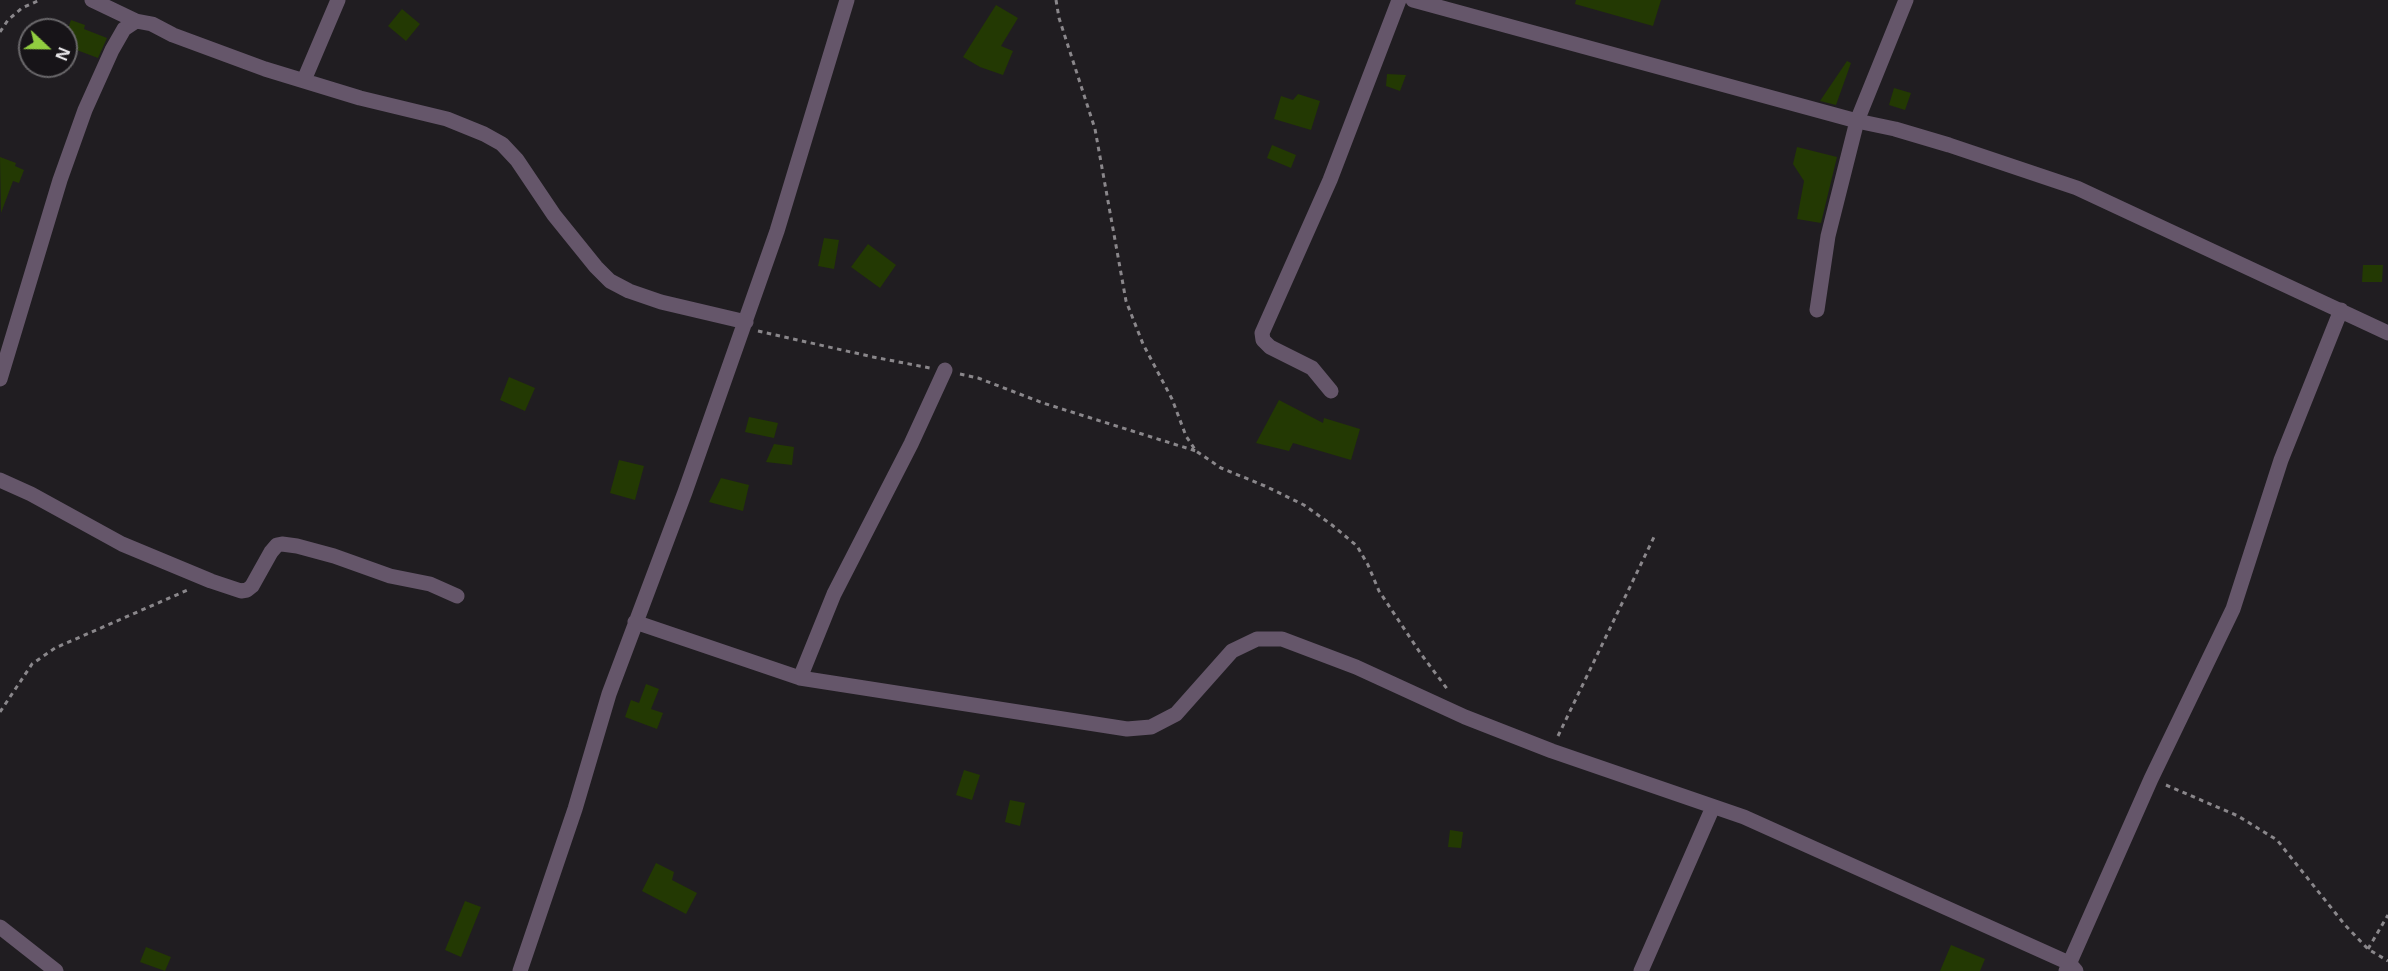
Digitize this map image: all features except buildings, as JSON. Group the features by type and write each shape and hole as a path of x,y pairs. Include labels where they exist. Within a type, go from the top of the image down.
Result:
{"street":[{"path":"92,0 136,21 152,24 265,69 360,98 447,119 502,144 517,160 554,215 610,281 629,291 661,302 745,325"},
{"path":"304,80 338,0"},
{"path":"520,971 537,927 609,694 685,492 777,231 847,0"},
{"path":"1331,391 1312,368 1269,347 1263,340 1262,333 1330,180 1399,0"},
{"path":"1413,0 1857,122 1895,129 2077,188 2388,333"},
{"path":"1817,310 1828,236 1857,122 1906,0"},
{"path":"0,379 60,180 85,110 124,29 136,21"},
{"path":"635,622 800,678 1127,729 1151,727 1176,714 1232,651 1257,639 1281,639 1356,667 1465,717 1552,752 1764,826 2071,968 2151,779 2233,609 2281,460 2341,310"},
{"path":"800,678 834,594 911,444 945,370"},
{"path":"0,480 31,494 122,544 241,591 247,590 259,575 271,552 277,545 282,544 334,556 390,576 430,584 457,596"},
{"path":"1641,971 1713,807"},
{"path":"0,927 56,971"}],"path":[{"path":"0,32 8,20 22,8 40,0"},
{"path":"1056,0 1059,18 1095,129 1126,301 1143,344 1172,399 1186,436 1196,451"},
{"path":"745,325 873,357 978,378 1043,403 1196,451 1221,468 1265,486 1304,506 1357,546 1391,611 1465,717"},
{"path":"1552,752 1655,535"},
{"path":"0,712 32,663 55,648 211,581"},
{"path":"2151,779 2191,794 2238,816 2277,840 2345,925 2368,949 2388,961"},
{"path":"2368,949 2388,915"}]}
